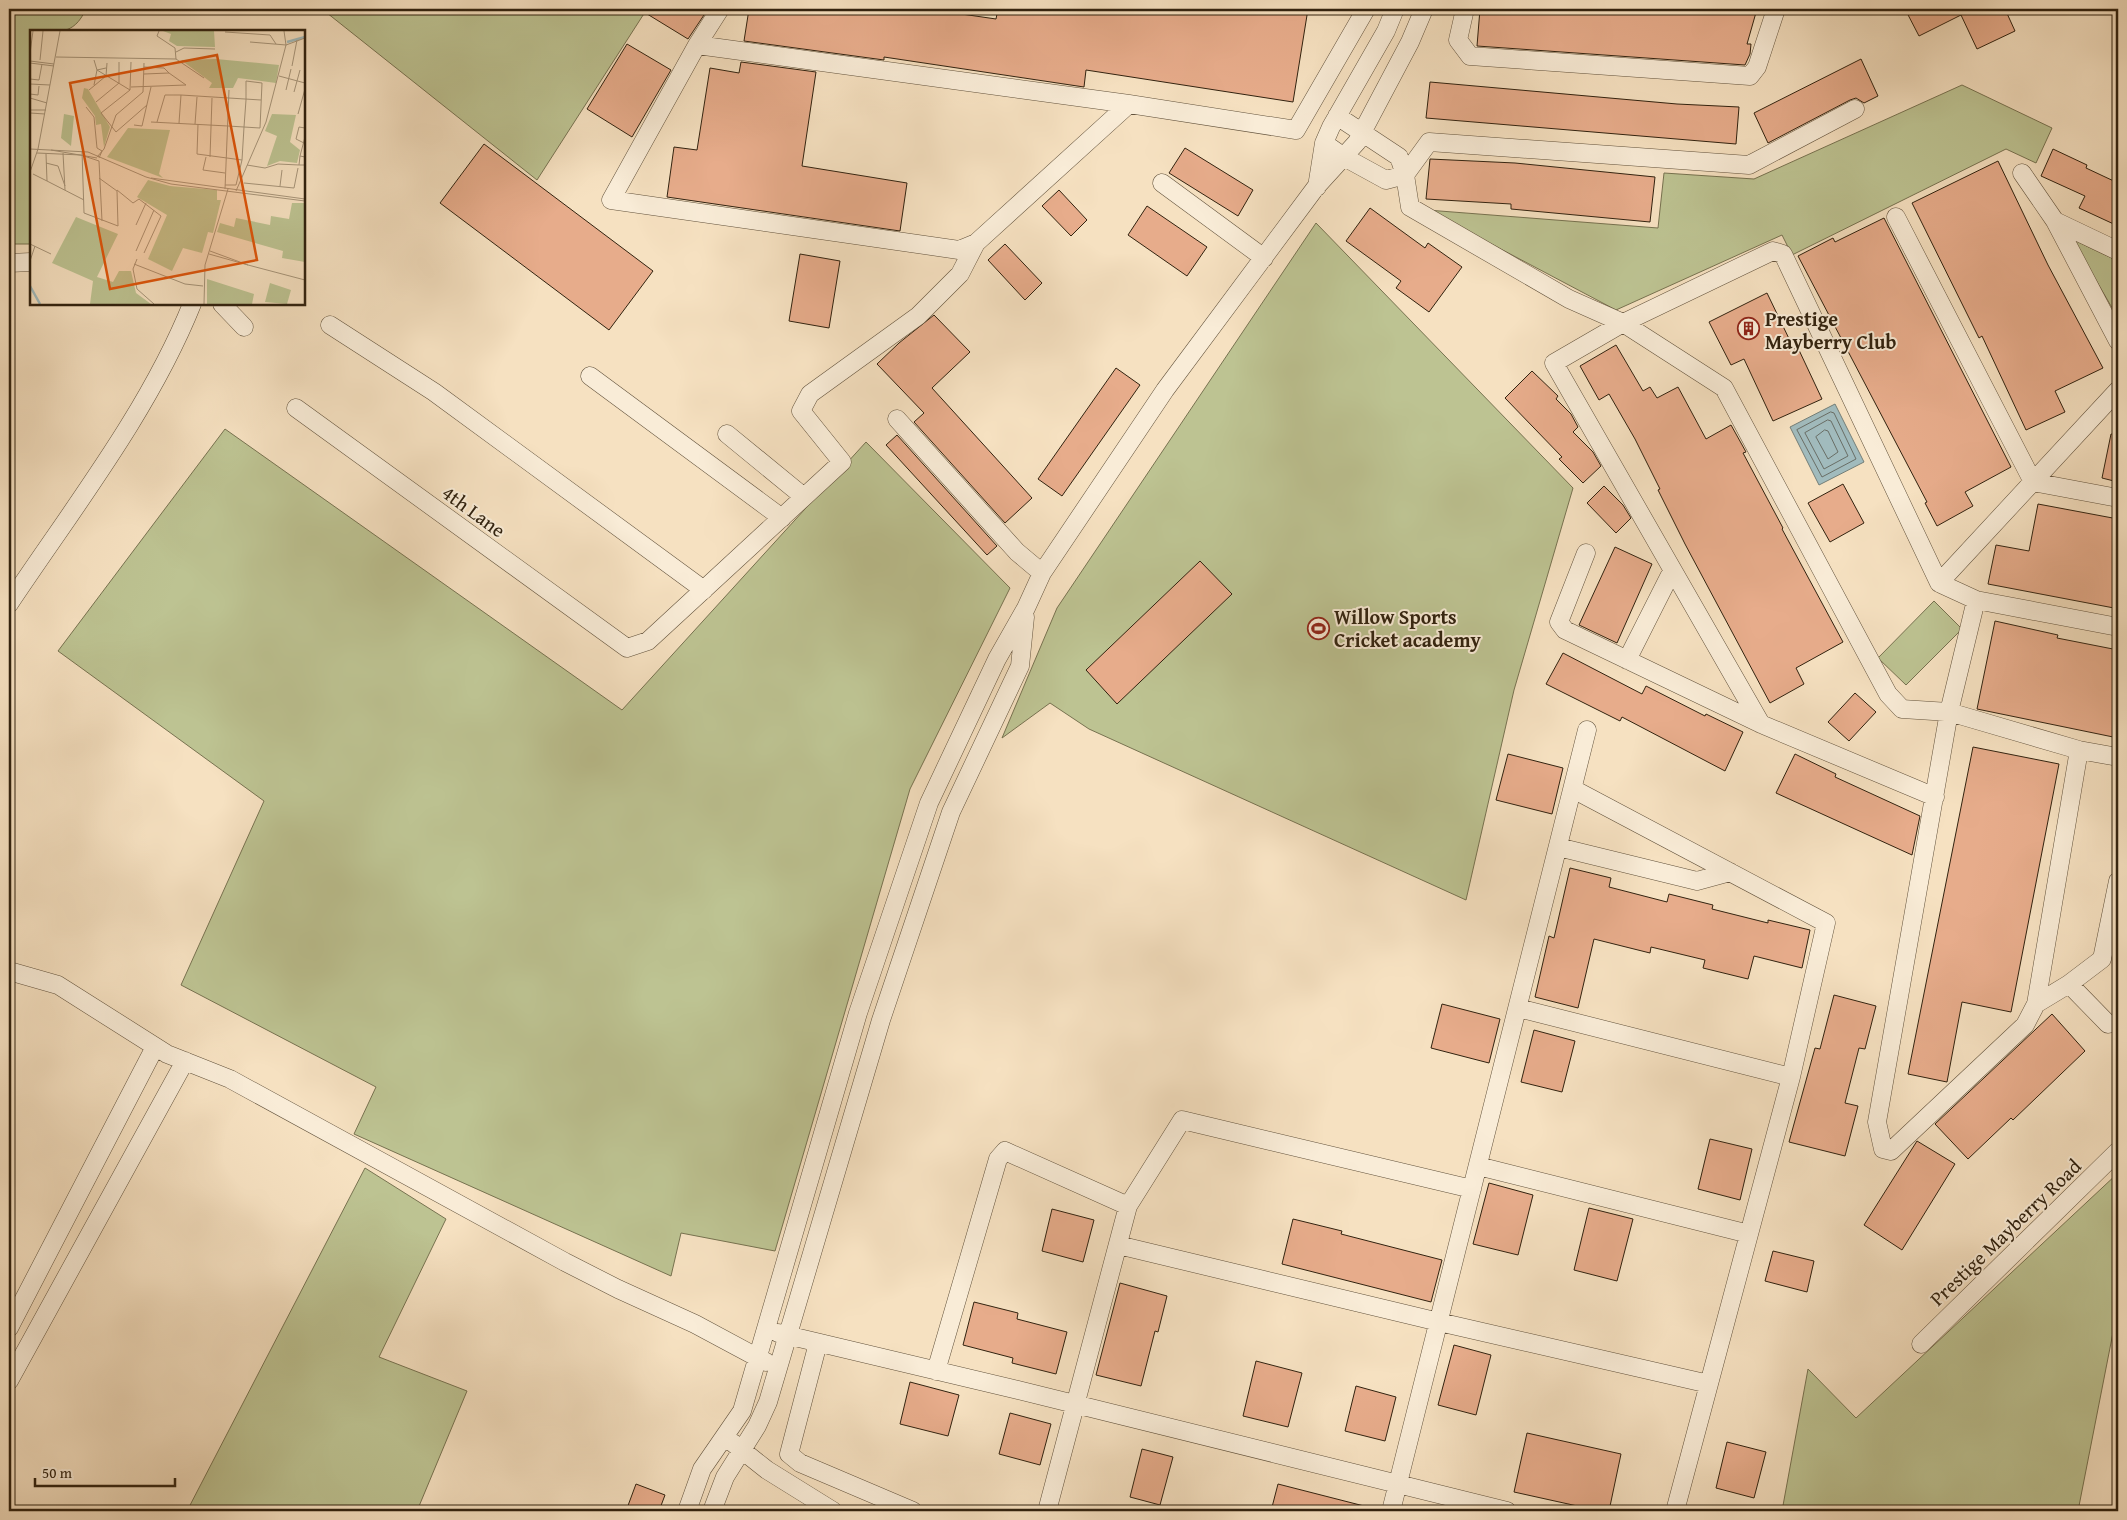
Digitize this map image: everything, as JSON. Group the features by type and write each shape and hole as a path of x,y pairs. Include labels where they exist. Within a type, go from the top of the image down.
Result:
{"street":[{"path":"720,9 697,45 610,200 947,250 959,250 976,243 1129,104"},
{"path":"697,45 1129,104 1296,130 1366,9"},
{"path":"1316,187 1324,143 1337,116 1386,31 1395,9"},
{"path":"687,1511 702,1469 737,1421 742,1410 858,1013 929,803 997,659 1026,608 1042,573 1166,390 1316,187 1344,157 1362,132 1410,42 1424,9"},
{"path":"1465,9 1458,40 1470,56 1750,76 1757,67 1776,9"},
{"path":"1324,143 1344,157 1386,180 1405,175 1429,142 1749,165 1855,109"},
{"path":"1337,116 1399,156 1405,175 1410,207 1569,298 1623,323 1724,388 1888,694 1902,709 1949,712 2079,750 2118,757"},
{"path":"2022,173 2055,221 2118,341"},
{"path":"1162,183 1264,258"},
{"path":"1896,217 2033,482"},
{"path":"2055,221 2118,251"},
{"path":"330,325 434,392 704,590 842,462 801,411 810,394 918,316 960,274 976,243"},
{"path":"1761,724 1554,363 1623,323 1773,250 1783,254 1939,583 1976,600 2118,627"},
{"path":"9,263 30,262"},
{"path":"9,604 120,439 172,350 192,305"},
{"path":"223,305 244,326"},
{"path":"590,376 782,518"},
{"path":"1939,583 2118,390"},
{"name":"4th Lane","path":"296,408 627,648 648,641 704,590"},
{"path":"897,419 1017,552 1042,573"},
{"path":"727,434 804,497"},
{"path":"2033,482 2118,498"},
{"path":"1586,554 1559,622 1560,626 1565,630 1761,724 1935,797"},
{"path":"1627,660 1672,571"},
{"path":"1976,600 1949,712 1877,1122 1882,1149 1892,1152 2025,1025 2036,1004 2079,750"},
{"path":"712,1511 725,1477 756,1426 768,1402 880,1020 948,822 1020,666 1026,608"},
{"path":"1391,1511 1587,730"},
{"path":"1573,789 1826,923 1791,1077 1675,1511"},
{"path":"1558,847 1697,881 1730,872"},
{"path":"2036,1004 2069,984 2102,959 2118,881"},
{"path":"9,970 58,985 167,1054 230,1080 565,1262 618,1289 695,1324 757,1359 779,1367"},
{"path":"2069,984 2108,1024"},
{"path":"1518,1008 1791,1077"},
{"path":"9,1328 155,1047"},
{"path":"9,1381 185,1061"},
{"path":"1047,1511 1128,1206 1182,1120 1472,1189"},
{"path":"936,1371 998,1159 1005,1151 1128,1206"},
{"name":"Prestige Mayberry Road","path":"1921,1344 2118,1151"},
{"path":"1478,1166 1749,1234"},
{"path":"62,1226 86,1241"},
{"path":"1118,1245 1709,1384"},
{"path":"765,1330 1076,1404 1506,1511"},
{"path":"818,1343 789,1454 800,1463 913,1511"},
{"path":"725,1435 740,1450 767,1470 833,1511"}],"green space":[{"path":"9,9 86,9 76,24 66,30 30,30 30,244 9,244"},
{"path":"322,9 647,9 537,180"},
{"path":"1962,85 2052,128 2036,163 2006,149 1792,255 1782,235 1616,310 1427,210 1658,228 1664,173 1754,179"},
{"name":"Willow Sports Cricket academy","path":"1316,223 1573,488 1514,690 1466,900 1089,729 1050,703 1002,738 1057,608"},
{"path":"2072,239 2118,261 2118,318"},
{"path":"225,429 622,710 866,442 1010,588 910,789 775,1251 681,1233 671,1276 354,1134 376,1087 181,985 264,801 58,651"},
{"path":"1934,601 1962,629 1906,685 1878,658"},
{"path":"365,1168 446,1219 379,1357 467,1391 417,1511 187,1511"},
{"path":"2118,1173 2118,1307 2078,1511 1782,1511 1808,1369 1856,1418"}],"water":[{"path":"1835,404 1864,462 1819,485 1790,427"}],"building":[{"path":"639,9 708,9 688,39"},
{"path":"749,9 927,9 996,19 998,9 1308,9 1293,102 1086,70 1084,87 884,57 884,60 744,41"},
{"path":"1480,9 1616,9 1649,11 1649,9 1757,9 1747,44 1751,44 1750,54 1745,65 1477,46"},
{"path":"1905,9 2005,9 2015,31 1977,49 1961,15 1919,36"},
{"path":"627,44 671,70 632,137 587,109"},
{"path":"1861,59 1878,96 1864,103 1856,98 1850,100 1768,143 1754,113"},
{"path":"741,62 816,72 802,166 907,183 900,231 667,197 674,147 697,150 710,68 739,73"},
{"path":"1430,82 1677,104 1739,107 1736,144 1426,118"},
{"path":"484,144 653,271 609,330 440,203"},
{"path":"1185,148 1253,190 1238,216 1169,173"},
{"path":"2053,149 2087,165 2086,168 2118,183 2118,226 2079,208 2085,196 2041,176"},
{"path":"1430,159 1515,163 1655,177 1650,222 1511,209 1511,204 1426,199"},
{"path":"1998,161 2048,265 2103,368 2055,391 2065,412 2026,430 1982,336 1979,338 1912,203"},
{"path":"1059,190 1087,220 1071,236 1042,206"},
{"path":"1147,206 1207,247 1187,276 1128,235"},
{"path":"1370,208 1425,248 1428,243 1462,267 1429,312 1396,288 1401,281 1346,241"},
{"path":"1884,218 2011,467 1965,492 1973,506 1937,526 1925,503 1927,502 1798,256 1833,238 1835,242"},
{"path":"1005,244 1042,283 1025,300 988,260"},
{"path":"800,254 840,261 829,328 789,321"},
{"path":"1767,293 1794,349 1798,348 1822,399 1773,421 1744,359 1731,365 1709,322"},
{"path":"934,315 970,352 932,388 1032,498 1005,523 914,422 924,413 877,364 899,343"},
{"path":"1616,345 1643,391 1650,387 1657,398 1678,387 1706,439 1731,425 1746,452 1743,453 1782,529 1843,642 1796,668 1804,684 1770,703 1685,544 1635,439 1609,394 1599,400 1580,366"},
{"path":"1116,368 1140,385 1062,496 1038,479"},
{"path":"1532,371 1558,396 1556,399 1571,414 1578,427 1573,432 1593,452 1601,466 1583,483 1559,459 1562,457 1505,398"},
{"path":"2111,434 2118,435 2118,482 2102,478"},
{"path":"897,435 997,546 987,555 886,445"},
{"path":"1843,484 1864,523 1830,542 1808,503"},
{"path":"1604,486 1623,505 1631,518 1616,533 1587,503"},
{"path":"2038,504 2118,519 2118,588 2114,608 1988,584 1996,545 2029,551"},
{"path":"1615,547 1652,564 1617,643 1579,625"},
{"path":"1200,561 1232,594 1117,704 1086,670"},
{"path":"1995,621 2058,635 2057,638 2118,650 2118,738 1977,709"},
{"path":"1563,653 1642,694 1646,686 1705,716 1706,714 1743,732 1725,771 1622,717 1620,721 1546,684"},
{"path":"1855,693 1876,712 1849,741 1828,722"},
{"path":"1973,747 2059,764 2011,1012 1962,1002 1947,1082 1908,1074"},
{"path":"1508,754 1563,768 1552,814 1496,800"},
{"path":"1795,754 1836,774 1835,777 1920,816 1912,855 1776,793"},
{"path":"1570,868 1611,878 1609,887 1667,902 1669,894 1713,905 1712,909 1768,923 1768,920 1810,930 1802,968 1754,956 1748,979 1703,968 1705,960 1651,947 1650,953 1594,939 1578,1008 1535,997 1549,936 1554,938"},
{"path":"1834,995 1876,1006 1865,1049 1859,1048 1845,1103 1858,1106 1845,1156 1789,1142 1815,1048 1820,1049"},
{"path":"1442,1004 1500,1019 1489,1063 1431,1048"},
{"path":"2052,1014 2085,1051 2013,1120 2011,1118 1968,1159 1935,1124"},
{"path":"1534,1030 1575,1041 1562,1092 1521,1082"},
{"path":"1710,1139 1752,1149 1740,1200 1698,1189"},
{"path":"1917,1141 1955,1164 1902,1250 1864,1225"},
{"path":"1489,1183 1533,1195 1518,1255 1473,1244"},
{"path":"1589,1208 1633,1219 1617,1281 1574,1270"},
{"path":"1052,1209 1094,1220 1083,1262 1042,1251"},
{"path":"1293,1219 1342,1231 1341,1234 1442,1260 1431,1302 1282,1264"},
{"path":"1773,1251 1814,1261 1807,1292 1765,1281"},
{"path":"1120,1283 1167,1296 1158,1332 1155,1331 1141,1386 1096,1375"},
{"path":"974,1302 1018,1313 1017,1319 1067,1332 1056,1374 1012,1363 1013,1358 963,1345"},
{"path":"1454,1345 1491,1355 1476,1415 1438,1405"},
{"path":"1256,1361 1302,1373 1288,1427 1243,1416"},
{"path":"910,1382 959,1395 948,1436 900,1424"},
{"path":"1356,1386 1396,1397 1385,1441 1345,1431"},
{"path":"1010,1413 1051,1424 1040,1465 999,1454"},
{"path":"1527,1433 1621,1454 1609,1511 1600,1511 1514,1492"},
{"path":"1727,1442 1766,1452 1754,1498 1716,1488"},
{"path":"1142,1449 1173,1457 1160,1505 1130,1497"},
{"path":"636,1484 665,1495 659,1511 626,1511"},
{"path":"1278,1484 1364,1506 1363,1511 1271,1511"}],"place":[{"name":"Prestige Mayberry Club","path":"1749,329"},
{"name":"Willow Sports Cricket academy","path":"1318,628"}]}
